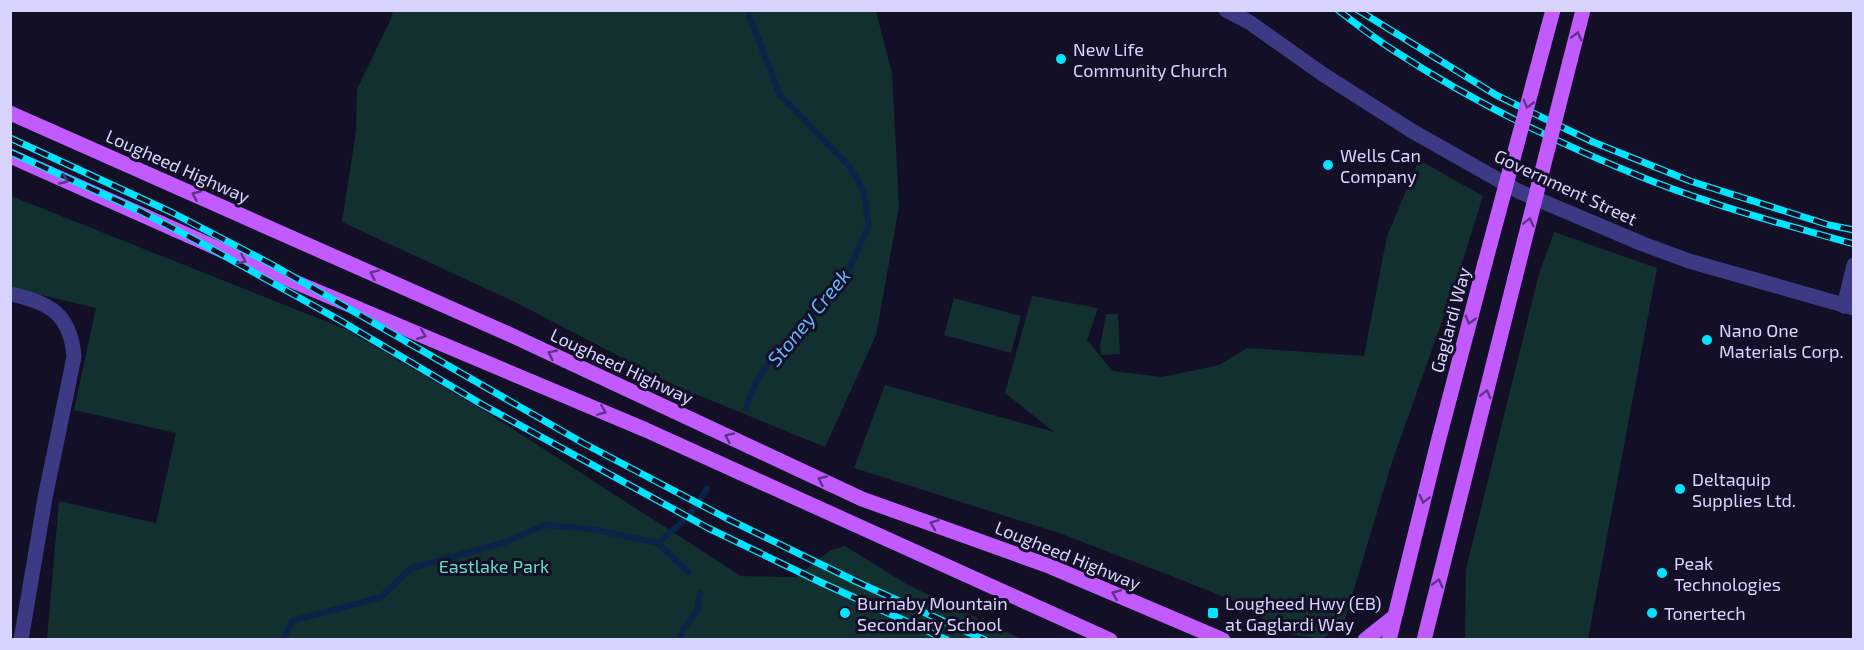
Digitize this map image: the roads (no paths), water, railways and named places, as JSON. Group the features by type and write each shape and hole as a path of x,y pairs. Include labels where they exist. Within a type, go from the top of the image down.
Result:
{"main road":[{"name":"Gaglardi Way","path":"1389,639 1485,263 1553,10"},
{"path":"1424,639 1583,10"},
{"name":"Lougheed Highway","path":"10,113 513,336 862,499 1049,566 1223,639"},
{"path":"10,156 256,266 636,425 1110,639"},
{"path":"1365,639 1394,616"}],"street":[{"name":"Government Street","path":"1226,10 1249,22 1324,75 1412,131 1518,191 1689,261 1849,307"},
{"path":"1849,307 1854,265"},
{"path":"10,294 26,297 54,310 66,324 73,340 74,357 45,498 21,639"}],"waterway":[{"name":"Stoney Creek","path":"746,408 755,384 771,359 789,347 805,326 818,301 849,269 869,225 863,190 848,165 780,95 749,15 750,10"},
{"name":"Stoney Creek","path":"283,640 292,621 381,597 411,568 503,543 545,525 592,529 658,543 688,517 707,489"},
{"path":"658,543 688,572"},
{"path":"679,640 683,629 697,611 700,593"}],"railway":[{"path":"1338,10 1386,45 1454,87 1583,152 1699,198 1854,244"},
{"path":"1358,10 1496,95 1593,142 1690,181 1829,225 1854,230"},
{"path":"10,138 171,212 271,264 583,443 726,518 855,581 985,640"},
{"path":"10,152 140,211 203,244 341,321 483,405 708,528 947,640"}],"place":[{"name":"New Life Community Church","path":"1061,59"},
{"name":"Wells Can Company","path":"1328,165"},
{"name":"Nano One Materials Corp.","path":"1707,340"},
{"name":"Deltaquip Supplies Ltd.","path":"1680,489"},
{"name":"Peak Technologies","path":"1662,573"},
{"name":"Burnaby Mountain Secondary School","path":"845,613"},
{"name":"Lougheed Hwy (EB) at Gaglardi Way","path":"1213,613"},
{"name":"Tonertech","path":"1652,613"}],"park label":[{"name":"Eastlake Park","path":"494,566"}]}
